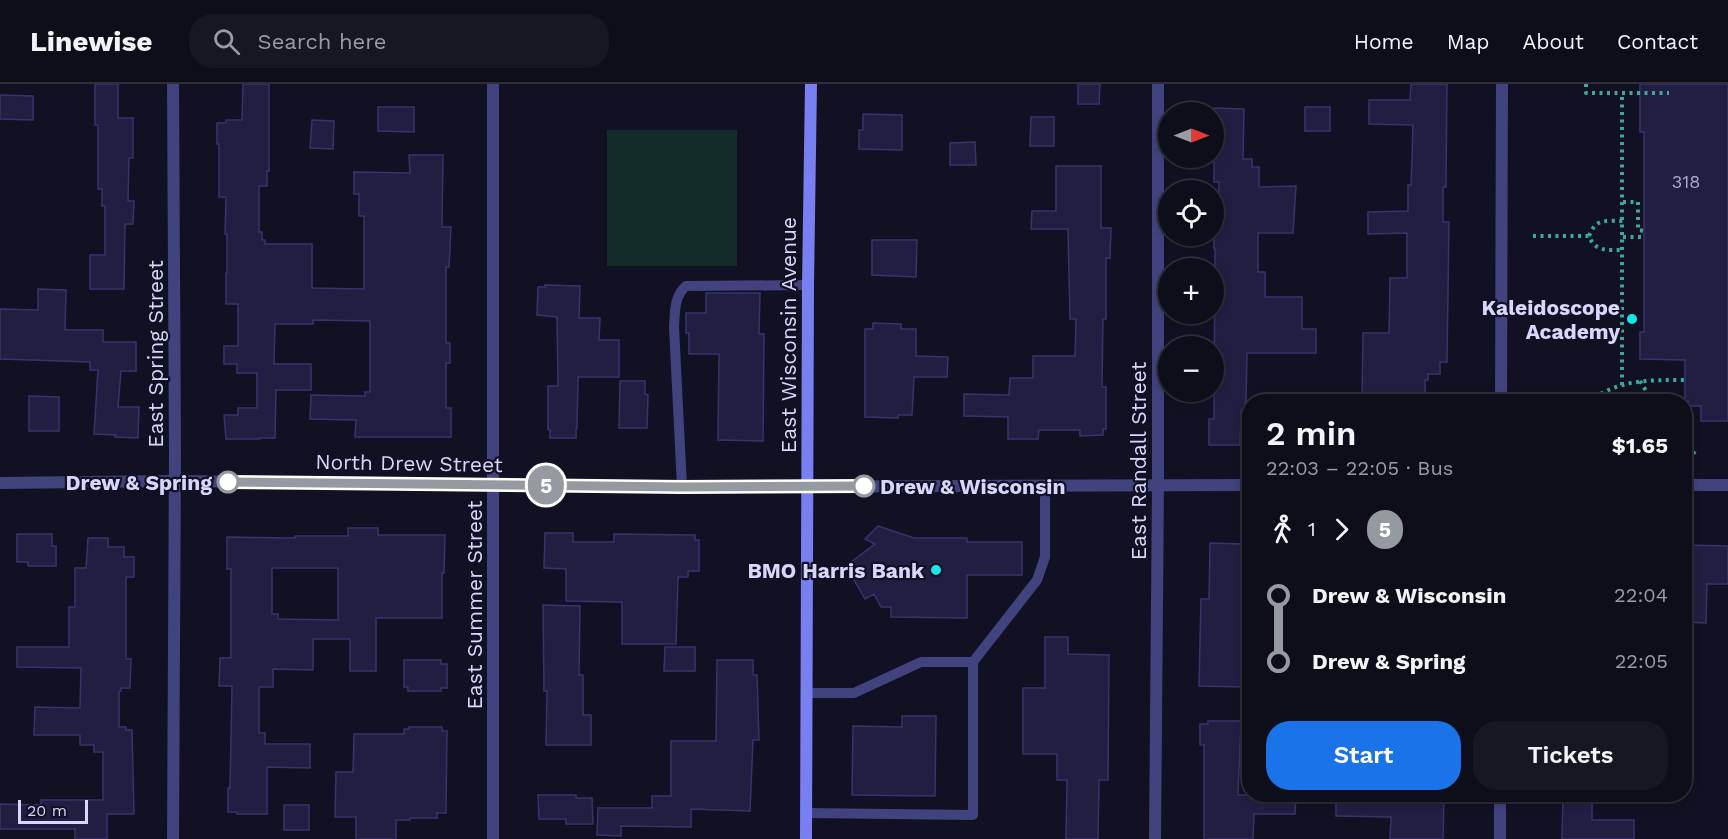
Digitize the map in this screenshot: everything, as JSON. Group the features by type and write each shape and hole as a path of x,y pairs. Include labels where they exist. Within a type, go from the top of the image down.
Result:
{"main road":[{"name":"East Wisconsin Avenue","path":"806,839 811,84"}],"street":[{"name":"East Spring Street","path":"172,84 175,481 173,839"},
{"name":"East Summer Street","path":"493,84 493,839"},
{"name":"East Randall Street","path":"1155,839 1158,84"},
{"path":"1501,394 1502,84"},
{"name":"North Drew Street","path":"0,483 175,481 682,487 1242,484"},
{"path":"1692,485 1728,485"},
{"path":"1500,802 1500,839"}],"lane":[{"path":"682,487 674,327 676,304 680,291 686,286 808,285"},
{"path":"806,813 972,815 973,662 1036,580 1045,557 1046,486"},
{"path":"806,693 854,693 921,662 973,662"}],"path":[{"path":"1586,84 1586,93 1669,93"},
{"path":"1622,93 1622,385"},
{"path":"1623,202 1638,202 1638,230 1644,231"},
{"path":"1623,221 1599,222 1591,230 1589,236 1597,249 1623,250"},
{"path":"1533,236 1589,236"},
{"path":"1623,237 1644,237"},
{"path":"1602,394 1622,385 1640,381 1685,380"},
{"path":"1640,381 1648,394"},
{"path":"1692,450 1697,457"}],"green space":[{"path":"607,130 737,130 737,266 607,266"}],"building":[{"path":"95,84 118,84 118,118 133,118 133,158 129,158 128,201 134,201 133,224 125,224 124,289 90,289 90,255 105,255 105,206 102,206 102,189 98,189 98,125 95,125"},
{"path":"243,84 269,84 269,171 267,171 267,186 259,186 259,232 262,232 262,240 265,240 265,244 312,244 312,288 364,289 364,216 359,216 359,194 354,194 354,172 410,173 409,155 443,155 442,227 451,227 449,267 446,267 446,343 450,343 450,363 446,363 446,408 451,408 451,437 355,437 356,420 310,419 311,395 365,396 365,392 370,392 370,321 313,320 313,324 275,324 274,364 311,364 311,390 276,390 275,438 226,439 224,415 238,415 238,408 257,408 257,373 237,373 237,364 224,364 224,346 238,346 238,304 226,304 226,197 219,197 217,123 226,123 226,120 242,120"},
{"path":"1078,84 1100,84 1099,104 1078,104"},
{"path":"1411,84 1447,84 1446,187 1443,187 1443,222 1449,222 1447,362 1440,362 1440,374 1428,374 1428,380 1425,380 1425,394 1362,394 1363,333 1389,333 1390,278 1407,278 1407,233 1368,234 1368,212 1408,211 1413,125 1369,124 1369,100 1410,100"},
{"name":"Kaleidoscope Academy","path":"1640,84 1728,84 1728,421 1701,421 1701,406 1692,406 1692,394 1685,394 1685,360 1640,359 1640,332 1644,332 1644,132 1640,132"},
{"path":"0,95 33,96 33,120 0,119"},
{"path":"378,107 414,107 414,132 378,131"},
{"path":"1305,107 1330,107 1330,131 1305,131"},
{"path":"1224,108 1244,109 1243,159 1252,159 1252,167 1259,167 1259,187 1296,186 1293,233 1258,233 1258,272 1265,272 1265,297 1302,297 1302,329 1316,329 1316,353 1247,353 1246,394 1242,394 1240,445 1209,445 1209,419 1214,419 1214,402 1224,402 1224,336 1214,336 1215,324 1224,324 1224,258 1215,258 1214,246 1224,246 1224,180 1214,180 1214,168 1224,168"},
{"path":"863,114 902,115 902,150 859,149 859,130 863,130"},
{"path":"1031,117 1054,117 1054,146 1030,146"},
{"path":"312,120 334,121 333,149 310,148"},
{"path":"975,142 976,165 950,165 950,143"},
{"path":"1056,166 1101,166 1101,228 1111,228 1110,258 1106,258 1106,319 1103,319 1102,387 1106,387 1106,429 1103,429 1103,435 1080,436 1080,430 1039,430 1038,439 1008,439 1008,417 964,416 964,394 1009,395 1010,378 1033,378 1033,356 1075,356 1076,319 1070,319 1068,229 1031,229 1032,211 1056,211"},
{"path":"872,240 917,240 916,277 872,275"},
{"path":"545,285 580,286 579,318 600,318 599,340 619,340 619,377 578,377 576,438 550,438 550,430 548,430 548,386 558,386 557,317 537,315 538,287 545,287"},
{"path":"38,289 66,290 65,330 103,330 103,342 136,342 136,371 121,371 118,407 139,407 138,438 94,434 98,370 90,370 90,362 0,359 0,309 38,310"},
{"path":"706,293 760,293 759,334 764,334 763,441 718,440 719,354 689,354 689,333 686,333 686,313 706,313"},
{"path":"873,323 901,324 901,329 916,329 916,356 948,357 947,377 914,377 912,415 898,415 898,418 865,417 865,329 873,329"},
{"path":"620,381 645,381 645,394 648,395 647,428 619,428"},
{"path":"29,396 59,397 59,431 29,431"},
{"name":"BMO Harris Bank","path":"878,526 914,538 967,538 967,542 1022,542 1022,575 967,575 967,618 891,617 891,607 881,607 874,594 865,599 846,566 875,544 865,539"},
{"path":"348,528 378,528 378,535 445,535 442,618 376,618 376,671 350,671 350,639 313,639 313,670 273,669 273,687 259,687 259,733 265,733 265,744 310,744 310,768 267,767 267,814 228,812 232,686 219,686 220,658 231,658 231,569 227,569 227,537 348,536","holes":["272,568 338,568 338,620 278,619 278,614 272,614"]},
{"path":"545,533 573,533 573,542 614,542 614,534 695,535 695,540 699,540 699,571 688,571 688,577 678,577 676,644 622,644 622,602 566,601 566,569 544,568"},
{"path":"17,534 52,534 52,546 56,546 56,566 28,566 28,562 17,562"},
{"path":"88,538 108,538 108,547 124,547 124,557 134,557 134,577 126,577 126,659 131,659 130,688 121,688 119,691 119,727 132,730 134,814 107,814 107,839 75,839 75,829 0,829 0,804 41,805 41,800 103,800 103,752 94,752 94,745 80,745 80,735 34,735 35,707 80,708 81,668 17,667 17,647 69,647 69,607 75,607 75,568 86,568"},
{"path":"1210,543 1242,544 1242,687 1199,686 1201,599 1209,599"},
{"path":"1692,545 1728,546 1728,584 1707,584 1706,623 1692,622"},
{"path":"543,605 580,606 579,675 583,675 583,715 591,715 591,745 546,745 547,691 544,691"},
{"path":"1045,637 1068,637 1068,654 1109,655 1108,780 1099,780 1098,839 1066,839 1067,780 1057,780 1057,754 1023,754 1023,688 1045,688"},
{"path":"665,647 695,647 695,671 664,671"},
{"path":"404,660 441,660 441,664 447,664 447,688 441,688 441,691 408,691 408,687 404,687"},
{"path":"717,660 753,660 753,675 757,675 759,740 753,740 750,811 691,809 691,827 621,826 621,836 597,835 598,808 652,808 652,796 671,796 671,741 716,741"},
{"path":"902,716 936,716 935,796 852,795 853,726 902,727"},
{"path":"1208,721 1241,721 1238,795 1242,795 1242,802 1296,802 1295,814 1254,814 1253,839 1204,839 1204,745 1200,745 1200,724 1208,724"},
{"path":"409,727 442,727 442,731 447,731 446,813 437,813 437,818 396,820 396,839 356,839 356,817 335,817 336,772 353,772 354,734 404,734 404,729 409,729"},
{"path":"538,795 576,795 576,798 592,798 593,824 566,824 566,819 539,819"},
{"path":"1336,802 1444,802 1443,839 1390,839 1391,817 1336,816"},
{"path":"1563,802 1592,802 1592,820 1634,820 1634,839 1562,839"},
{"path":"284,805 309,805 309,830 284,830"}],"bus line":[{"name":"5","path":"228,482 682,487 864,486"}],"place":[{"name":"Kaleidoscope Academy","path":"1632,319"},
{"name":"Drew & Spring","path":"228,482"},
{"name":"Drew & Wisconsin","path":"864,486"},
{"name":"BMO Harris Bank","path":"936,570"}]}
